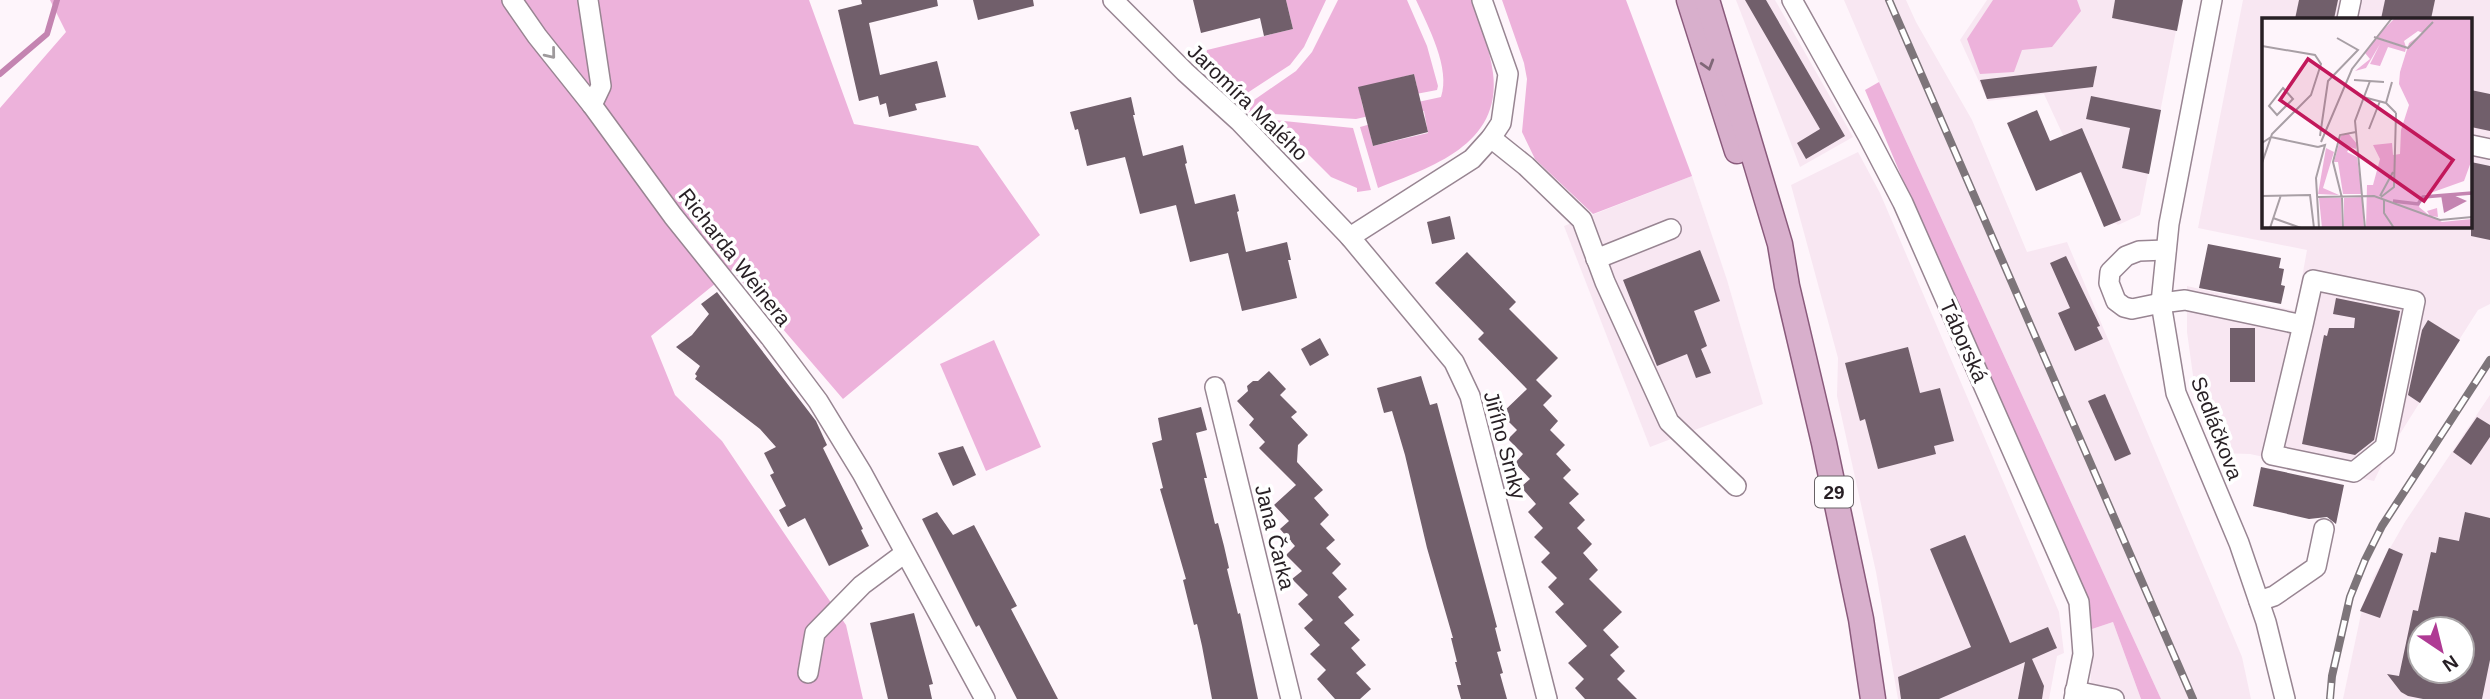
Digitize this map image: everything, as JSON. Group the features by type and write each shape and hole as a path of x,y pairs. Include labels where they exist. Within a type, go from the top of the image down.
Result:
{"main road":[{"name":"29","path":"1689,0 1770,253 1787,286"},
{"name":"29","path":"1707,0 1780,244 1861,619 1873,699"}],"street":[{"name":"Richarda Weinera","path":"512,0 673,216 818,401 862,473 985,699"},
{"path":"588,0 601,86 592,106"},
{"name":"Jaromíra Malého","path":"1113,0 1239,121 1350,237"},
{"path":"1350,237 1472,159 1501,123 1508,74 1482,0"},
{"name":"Táborská","path":"1792,0 1903,203 2079,602 2083,654 2075,695"},
{"name":"Sedláčkova","path":"2212,0 2169,224 2161,303 2176,393 2239,543 2259,601 2285,699"},
{"path":"2347,18 2351,0"},
{"path":"1491,138 1526,166 1582,220 1669,422 1736,486"},
{"path":"2472,145 2490,149"},
{"path":"1597,259 1671,229"},
{"name":"Jiřího Srnky","path":"1350,237 1454,362 1470,397 1547,699"},
{"path":"2166,250 2139,251 2126,256 2110,272 2109,280 2116,301 2123,307 2132,309 2185,300 2303,325"},
{"path":"2313,280 2415,301 2385,447 2354,472 2272,455 2303,325 2313,280"},
{"name":"Jana Čarka","path":"1215,387 1291,699"},
{"path":"2259,601 2274,596 2316,567 2324,529"},
{"path":"808,673 815,633 862,585 905,553"},
{"path":"2075,695 2114,699"}],"shaded area":[{"path":"50,0 809,0 854,124 978,146 1040,235 843,399 732,270 651,336 675,395 722,441 846,625 863,699 0,699 0,108 66,32"},
{"path":"1286,0 1326,0 1304,47 1290,65 1238,99 1233,98 1207,73 1207,50 1293,29"},
{"path":"1338,0 1407,0 1427,46 1437,90 1416,94 1414,74 1359,88 1363,108 1369,116 1356,119 1243,112 1244,107 1296,71 1312,52"},
{"path":"1416,0 1471,0 1492,64 1493,98 1486,118 1475,135 1459,150 1420,171 1378,188 1360,127 1371,124 1373,146 1428,133 1424,111 1420,112 1418,102 1441,97 1441,61"},
{"path":"1502,0 1626,0 1692,176 1593,214 1535,159 1522,132 1527,79"},
{"path":"1736,0 1775,0 1853,137 1800,167"},
{"path":"1844,0 1906,0 1972,120 2027,252 2067,242 2242,657 2251,699 2161,699"},
{"path":"1987,0 2182,0 2140,215 2118,225 2115,223 2105,226 2044,94 1988,101 1960,40"},
{"path":"1993,0 2077,0 2081,11 2052,47 2022,50 2014,72 1980,74 1967,39"},
{"path":"2243,0 2490,0 2490,304 2478,310 2386,456 2374,481 2250,454 2218,453 2195,390 2187,332 2187,286 2296,311 2307,250 2198,228"},
{"path":"1879,82 2161,699 2141,699 2113,622 2092,629 1865,90"},
{"path":"1274,120 1353,128 1371,190 1357,192 1357,188 1331,177"},
{"path":"1858,152 1880,193 2059,612 2064,653 2057,656 2049,699 1898,699 1876,572 1837,396 1838,358 1791,185"},
{"path":"1692,176 1727,280 1763,404 1650,447 1564,226"},
{"path":"994,340 1041,447 986,471 940,364"},
{"path":"2490,395 2490,699 2343,699 2361,614 2373,578 2405,522"},
{"path":"2113,622 2141,699 2090,699 2092,629"}],"building":[{"path":"861,0 937,0 938,6 869,23 880,75 937,61 946,97 915,104 917,110 889,117 886,103 880,105 878,96 859,101 838,10 862,4"},
{"path":"973,0 1033,0 1034,6 978,20"},
{"path":"1193,0 1286,0 1293,29 1264,36 1260,18 1201,33"},
{"path":"1745,0 1766,0 1845,136 1806,159 1797,143 1820,129"},
{"path":"2115,0 2183,0 2177,31 2112,18"},
{"path":"2299,0 2338,0 2334,18 2295,18"},
{"path":"2385,0 2435,0 2431,18 2381,18"},
{"path":"2097,66 2093,87 1987,99 1980,80"},
{"path":"1414,74 1428,132 1373,146 1358,87"},
{"path":"2472,90 2490,94 2490,131 2472,127"},
{"path":"2091,96 2161,110 2149,174 2122,168 2130,128 2086,119"},
{"path":"1131,97 1143,156 1183,145 1195,204 1235,194 1246,252 1287,242 1291,260 1288,260 1297,298 1242,311 1228,253 1190,262 1176,205 1140,214 1125,157 1087,166 1078,129 1075,130 1070,112"},
{"path":"2037,110 2050,141 2082,128 2121,220 2104,227 2081,172 2036,191 2007,123"},
{"path":"2472,162 2490,166 2490,240 2471,236"},
{"path":"1450,216 1455,239 1432,244 1427,222"},
{"path":"2208,244 2281,258 2279,268 2284,269 2281,285 2285,286 2281,304 2199,288"},
{"path":"1700,250 1720,301 1694,311 1707,346 1701,349 1711,373 1696,378 1687,354 1657,366 1623,280"},
{"path":"1467,252 1516,302 1509,309 1558,358 1536,380 1552,396 1543,405 1558,421 1550,430 1565,445 1556,454 1571,470 1563,478 1579,494 1569,503 1585,520 1577,528 1592,544 1583,553 1598,570 1589,579 1622,612 1603,630 1619,647 1610,655 1625,671 1617,679 1637,699 1585,699 1575,688 1584,679 1568,663 1587,646 1555,612 1564,604 1548,587 1557,578 1541,562 1550,553 1534,537 1543,528 1528,512 1536,504 1521,487 1530,479 1515,463 1523,454 1508,439 1517,430 1501,414 1527,389 1478,339 1484,333 1435,283"},
{"path":"2066,256 2100,326 2097,327 2103,339 2075,351 2058,313 2070,308 2050,263"},
{"path":"717,292 816,421 827,445 823,448 863,529 861,530 869,546 829,566 805,518 788,527 779,510 786,506 770,475 774,473 764,453 776,447 760,429 695,379 700,366 676,347 692,335 709,314 701,304"},
{"path":"2336,298 2400,311 2374,440 2355,455 2302,444 2324,335 2327,336 2329,328 2354,328 2355,318 2333,314"},
{"path":"2428,320 2460,340 2420,403 2408,395 2422,330"},
{"path":"2230,328 2255,328 2255,382 2230,382"},
{"path":"1320,338 1329,355 1310,366 1301,349"},
{"path":"1908,347 1920,393 1940,388 1954,441 1934,446 1936,454 1878,469 1865,419 1860,421 1845,363"},
{"path":"1269,371 1286,389 1280,395 1297,412 1291,417 1308,435 1298,445 1297,462 1323,490 1314,498 1329,515 1320,524 1335,540 1326,548 1341,564 1332,573 1347,589 1338,597 1354,615 1344,623 1360,640 1351,648 1366,665 1356,673 1371,689 1360,699 1335,699 1317,679 1326,670 1310,654 1320,645 1304,628 1313,620 1298,604 1308,595 1292,579 1302,571 1286,555 1295,546 1280,529 1289,521 1274,505 1296,485 1259,448 1265,442 1249,425 1254,419 1237,401 1248,391 1247,386"},
{"path":"1421,376 1430,405 1437,403 1497,627 1495,628 1501,651 1497,652 1503,673 1500,674 1507,699 1461,699 1457,685 1461,685 1453,638 1427,548 1405,455 1392,411 1384,413 1377,388"},
{"path":"2105,394 2131,454 2115,461 2088,401"},
{"path":"1201,407 1207,430 1196,433 1207,478 1204,478 1215,524 1218,523 1224,546 1258,699 1212,699 1197,624 1194,625 1183,580 1186,579 1160,489 1163,488 1152,443 1162,440 1158,418"},
{"path":"2477,417 2490,425 2490,437 2471,465 2453,452"},
{"path":"963,446 976,475 953,486 938,453"},
{"path":"2261,467 2344,485 2336,524 2327,517 2309,519 2253,506"},
{"path":"937,512 953,535 974,525 1017,606 1011,609 1058,699 1017,699 979,625 976,627 922,519"},
{"path":"2465,512 2490,518 2490,660 2482,699 2423,699 2408,696 2401,692 2387,674 2399,676 2406,643 2406,685 2476,685 2476,615 2412,615 2413,610 2418,611 2431,552 2436,553 2439,537 2459,541"},
{"path":"1965,535 2010,643 2048,627 2057,648 2032,659 2044,686 2042,699 2018,699 2025,662 1939,699 1901,699 1898,677 1971,647 1930,549"},
{"path":"2389,548 2403,554 2380,618 2360,611"},
{"path":"914,613 933,684 929,685 932,699 888,699 870,623"}],"waterway":[{"path":"0,74 47,34 57,0"}],"railway":[{"path":"1889,0 2193,699"},
{"path":"2330,699 2332,676 2350,597 2365,560 2382,526 2490,360"}]}
